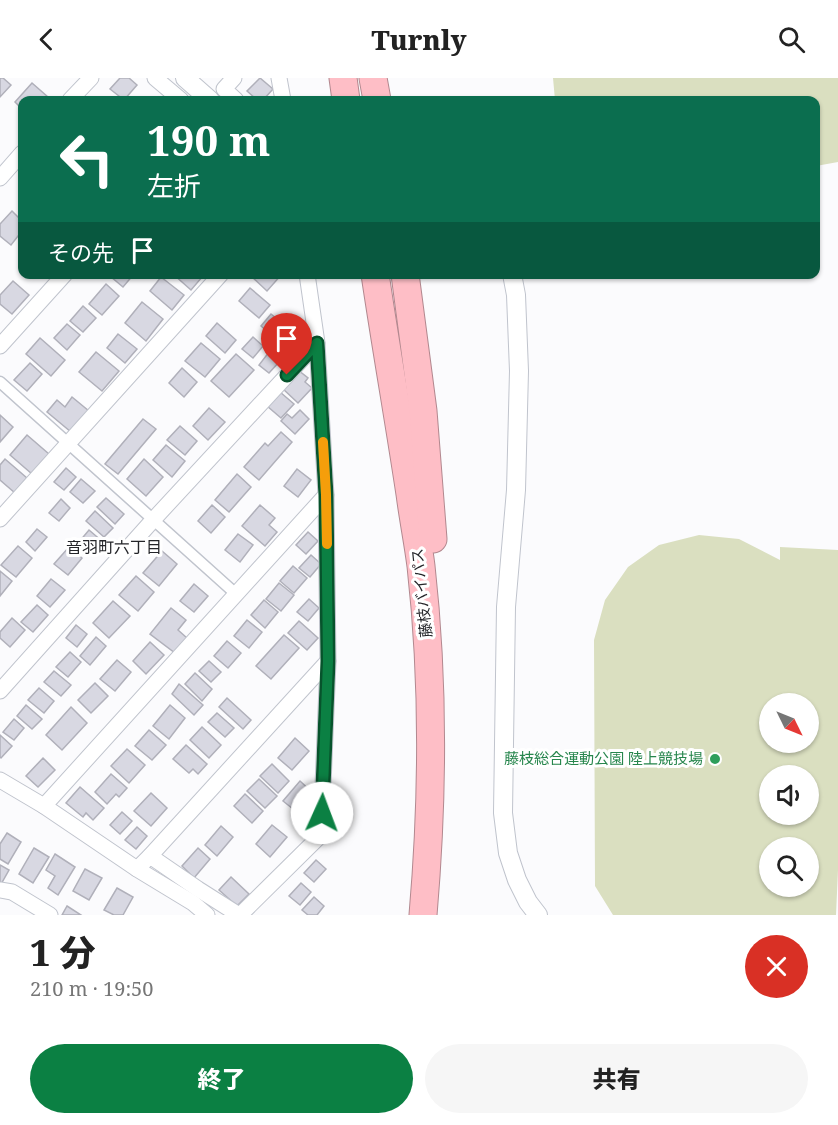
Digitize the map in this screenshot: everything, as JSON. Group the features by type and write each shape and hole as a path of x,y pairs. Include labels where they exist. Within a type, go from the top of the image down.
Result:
{"highway":[{"path":"343,78 345,96"},
{"path":"373,78 376,96"},
{"name":"藤枝バイパス","path":"376,279 420,565 427,635 430,810 423,915"},
{"name":"藤枝バイパス","path":"406,279 423,411 434,548 442,706 439,811 432,915"}],"street":[{"path":"74,96 91,78"},
{"path":"155,78 176,96"},
{"path":"185,78 205,96"},
{"path":"232,96 224,89 234,78"},
{"path":"279,78 282,96"},
{"path":"0,178 18,158"},
{"path":"0,346 60,279"},
{"path":"0,519 216,279"},
{"path":"150,856 239,915 321,835 328,661 326,495 317,343 308,279"},
{"path":"513,279 516,295 519,371 516,490 506,607 503,813 508,853 528,902 537,915"},
{"path":"0,691 153,520 317,343"},
{"path":"0,382 236,594"},
{"path":"44,806 326,495"},
{"path":"137,868 328,661"},
{"path":"0,780 194,903 207,915"},
{"path":"0,890 12,892 50,915"}],"green space":[{"path":"553,78 838,78 838,162 820,165 820,96 555,96"},
{"path":"699,535 739,539 780,560 780,547 838,550 836,915 613,915 595,886 594,640 605,600 628,567 659,545"}],"building":[{"path":"0,78 11,85 0,97"},
{"path":"120,78 129,78 137,85 127,96 119,96 110,89"},
{"path":"260,78 273,89 267,96 253,96 247,91"},
{"path":"32,83 47,96 20,96"},
{"path":"12,211 18,217 18,236 11,245 0,236 0,224"},
{"path":"114,279 130,279 123,287"},
{"path":"159,279 164,279 184,295 172,310 150,291"},
{"path":"179,279 200,279 191,290"},
{"path":"254,279 278,279 267,291"},
{"path":"13,281 29,295 12,314 0,304 0,295"},
{"path":"106,284 119,296 102,315 89,304"},
{"path":"250,288 270,305 259,318 239,301"},
{"path":"142,302 163,319 146,341 125,323"},
{"path":"83,306 96,318 83,332 70,321"},
{"path":"271,314 282,323 271,335 261,326"},
{"path":"217,323 236,340 225,353 206,336"},
{"path":"67,324 80,335 67,350 54,338"},
{"path":"289,330 300,339 289,352 279,343"},
{"path":"118,334 137,349 125,363 107,348"},
{"path":"253,337 263,346 253,358 242,349"},
{"path":"40,338 65,360 51,376 26,354"},
{"path":"201,343 220,359 205,377 185,361"},
{"path":"96,352 119,371 102,391 79,372"},
{"path":"269,352 280,361 269,373 259,365"},
{"path":"236,354 254,370 229,397 211,381"},
{"path":"30,363 42,374 27,391 14,380"},
{"path":"182,368 197,382 184,397 169,383"},
{"path":"298,370 308,378 305,382 312,388 298,403 282,388"},
{"path":"280,392 294,404 281,418 267,406"},
{"path":"72,397 89,411 71,432 47,412 57,400 65,407"},
{"path":"209,408 225,422 208,440 193,426"},
{"path":"300,410 309,419 295,434 281,421 287,414 292,418"},
{"path":"0,415 13,427 0,442"},
{"path":"143,419 156,429 118,474 105,464"},
{"path":"180,426 197,441 185,455 167,440"},
{"path":"281,432 292,442 259,480 244,467 265,443 268,446"},
{"path":"27,435 49,454 32,474 10,455"},
{"path":"166,445 185,461 172,477 153,460"},
{"path":"5,459 27,478 15,493 0,480 0,465"},
{"path":"144,459 163,477 146,496 127,479"},
{"path":"66,468 76,477 64,490 54,482"},
{"path":"297,469 311,480 298,497 284,486"},
{"path":"237,474 251,487 229,512 215,500"},
{"path":"81,479 95,491 83,503 70,492"},
{"path":"106,498 124,514 115,524 97,507"},
{"path":"61,499 70,508 59,521 49,513"},
{"path":"212,505 225,517 211,533 198,521"},
{"path":"260,505 275,518 269,525 277,532 265,546 242,526"},
{"path":"95,511 113,528 104,537 86,521"},
{"path":"37,529 47,537 35,551 26,542"},
{"path":"89,530 103,542 92,554 79,542"},
{"path":"308,532 318,541 306,554 296,545"},
{"path":"238,534 253,545 240,562 225,550"},
{"path":"18,546 32,558 16,577 1,565"},
{"path":"69,547 82,558 68,575 54,564"},
{"path":"162,551 177,564 159,586 143,573"},
{"path":"311,555 321,564 310,577 299,568"},
{"path":"293,566 307,578 294,593 280,581"},
{"path":"0,571 12,581 0,596"},
{"path":"136,576 154,592 138,611 119,595"},
{"path":"51,579 65,590 50,607 37,596"},
{"path":"279,583 294,595 281,611 266,599"},
{"path":"194,584 208,596 194,612 180,601"},
{"path":"309,599 319,608 308,621 297,612"},
{"path":"264,600 278,612 265,628 251,615"},
{"path":"113,601 130,616 109,638 93,623"},
{"path":"37,605 48,615 33,632 21,622"},
{"path":"171,608 186,620 178,630 187,638 175,653 150,634"},
{"path":"12,618 25,630 10,647 0,638 0,632"},
{"path":"247,620 262,632 249,648 234,636"},
{"path":"299,621 318,638 307,650 288,633"},
{"path":"76,625 87,634 77,647 66,638"},
{"path":"284,635 299,648 271,679 256,666"},
{"path":"96,637 106,646 90,665 80,656"},
{"path":"227,641 241,653 228,668 214,656"},
{"path":"150,642 164,655 146,674 133,661"},
{"path":"70,652 81,662 68,677 56,667"},
{"path":"117,660 131,672 115,691 100,679"},
{"path":"209,661 221,672 211,682 199,671"},
{"path":"54,671 71,685 61,696 44,682"},
{"path":"195,673 212,689 202,701 185,684"},
{"path":"95,683 108,696 91,713 78,700"},
{"path":"179,684 203,705 194,715 172,694"},
{"path":"39,688 54,701 44,713 28,700"},
{"path":"227,698 251,720 243,729 219,707"},
{"path":"26,705 42,719 32,729 17,716"},
{"path":"170,705 185,718 169,739 153,726"},
{"path":"71,707 87,723 62,750 46,735"},
{"path":"217,713 234,728 225,737 208,722"},
{"path":"14,719 24,728 14,740 3,732"},
{"path":"202,727 221,745 209,758 190,740"},
{"path":"149,730 166,745 152,760 135,746"},
{"path":"0,735 12,746 1,758 0,757"},
{"path":"295,738 309,751 292,770 278,758"},
{"path":"186,745 207,764 198,774 193,769 189,773 173,759"},
{"path":"127,749 145,765 129,783 111,766"},
{"path":"43,758 55,770 38,787 26,776"},
{"path":"272,764 289,781 278,793 260,776"},
{"path":"111,774 127,788 119,797 116,794 107,804 95,792"},
{"path":"259,779 277,796 265,808 247,791"},
{"path":"300,781 314,794 298,813 283,801"},
{"path":"80,787 104,808 93,820 86,813 83,817 66,803"},
{"path":"151,793 167,808 151,826 134,811"},
{"path":"245,794 263,811 252,823 234,806"},
{"path":"122,812 132,821 120,834 110,825"},
{"path":"272,825 287,837 270,857 256,844"},
{"path":"221,826 233,837 217,856 205,845"},
{"path":"137,827 147,836 136,849 125,840"},
{"path":"7,833 21,842 8,864 0,859 0,844"},
{"path":"34,848 49,857 33,883 19,874"},
{"path":"198,848 210,859 194,878 182,866"},
{"path":"55,854 75,867 58,895 48,888 55,876 46,870"},
{"path":"316,860 326,869 314,882 304,873"},
{"path":"0,865 9,870 0,886"},
{"path":"85,869 102,878 89,900 73,891"},
{"path":"231,877 249,894 237,906 219,890"},
{"path":"301,883 311,892 300,905 289,896"},
{"path":"117,888 133,897 123,915 114,915 104,910"},
{"path":"314,897 324,906 317,915 308,915 302,910"},
{"path":"67,906 81,915 62,915"}],"slow traffic":[{"path":"323,442 327,544"}],"place":[{"name":"藤枝総合運動公園 陸上競技場","path":"715,759"}],"district":[{"name":"音羽町六丁目","path":"114,547"}],"route":[{"path":"287,375 317,343 326,495 328,661 322,813"}]}
